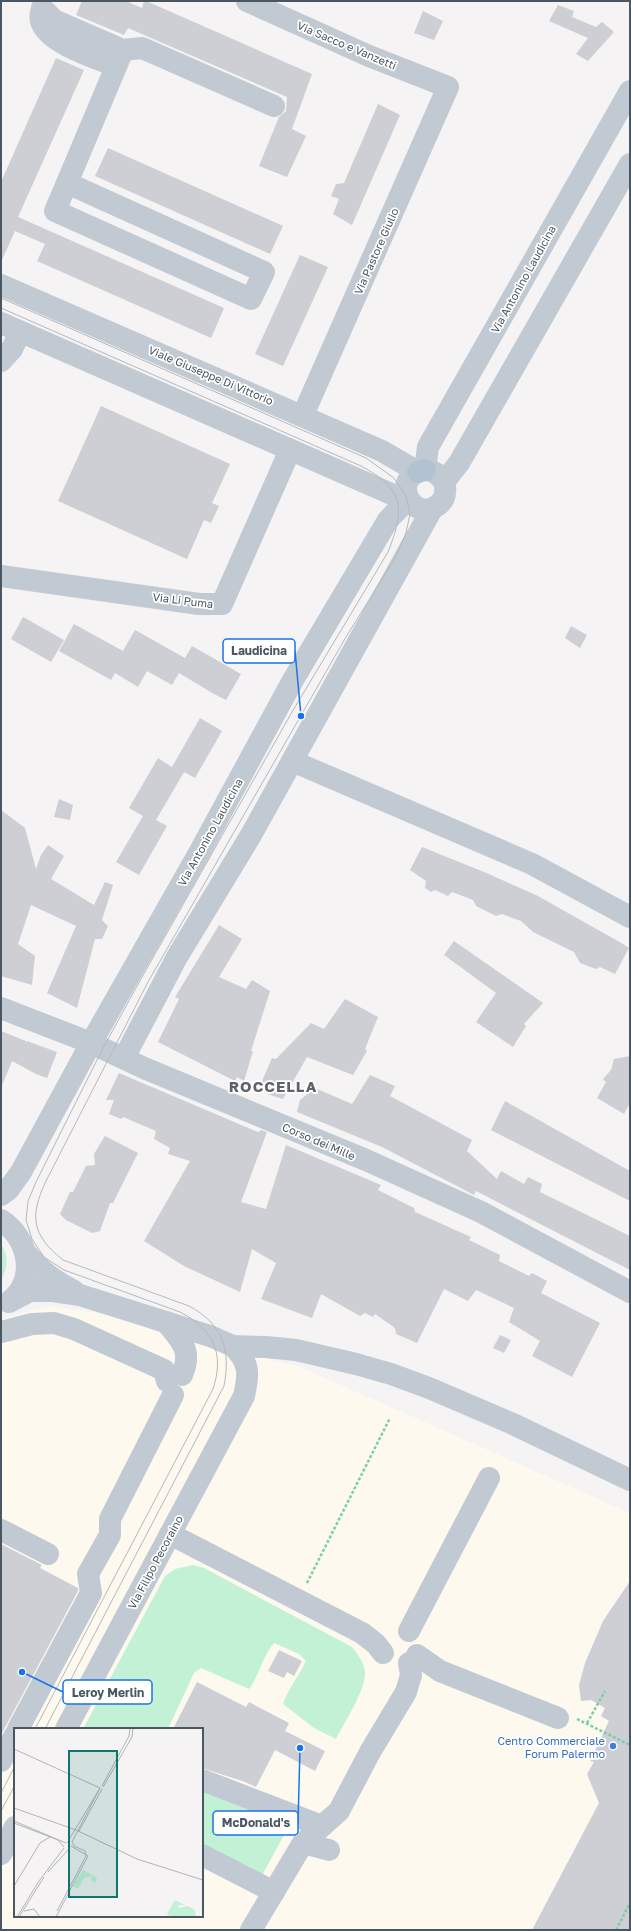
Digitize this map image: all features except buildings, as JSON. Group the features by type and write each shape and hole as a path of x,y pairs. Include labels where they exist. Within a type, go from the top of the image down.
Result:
{"street":[{"name":"Via Sacco e Vanzetti","path":"248,1 289,10 369,56 448,86"},
{"path":"44,4 40,20 49,34 61,42 120,58 142,48 274,106"},
{"path":"67,183 264,272 251,299 55,211 120,58"},
{"name":"Via Pastore Giulio","path":"303,415 448,86"},
{"name":"Via Antonino Laudicina","path":"422,471 428,447 630,90"},
{"path":"444,482 463,456 630,164"},
{"name":"Viale Giuseppe Di Vittorio","path":"1,285 303,415 422,471"},
{"path":"1,362 12,349 11,327 396,496 407,497 418,508 432,509"},
{"name":"Via Li Puma","path":"1,576 199,604 222,604 290,450"},
{"path":"124,1058 177,957 251,835 432,509 443,499 445,492 444,482 438,474 422,471 412,475 407,482 407,497"},
{"name":"Via Antonino Laudicina","path":"21,1172 91,1043 298,673 388,520 407,497"},
{"path":"292,761 532,864 630,917"},
{"name":"Corso dei Mille","path":"1,1008 91,1043 366,1160 481,1212 630,1292"},
{"path":"1,1195 8,1190 21,1172"},
{"path":"6,1304 19,1291 25,1279 27,1266 26,1253 21,1240 7,1224 21,1172"},
{"path":"26,1253 40,1269 52,1279 80,1295"},
{"path":"6,1304 30,1291 53,1291 80,1295 210,1336 233,1346 296,1350 392,1374 506,1421 630,1480"},
{"path":"19,1728 91,1593 88,1574 110,1535 110,1519 174,1384 186,1364 188,1354 183,1343 166,1322"},
{"path":"1,1332 32,1324 54,1323 74,1329 164,1370 174,1384"},
{"name":"Via Filipo Pecoraino","path":"67,1728 244,1396 248,1369 242,1355 233,1346"},
{"path":"409,1631 489,1478"},
{"path":"1,1530 48,1554"},
{"path":"170,1534 362,1633 376,1644 385,1644 398,1629 409,1631 417,1639 419,1644 410,1661 411,1675 406,1692 375,1752 339,1811 303,1843 251,1930"},
{"path":"385,1644 391,1663 410,1661 565,1717"},
{"path":"1,1761 14,1736"},
{"path":"203,1780 322,1826"},
{"path":"1,1854 14,1829"},
{"path":"303,1843 330,1850"},
{"path":"203,1856 274,1892"}],"path":[{"path":"306,1586 390,1418"},
{"path":"587,1723 605,1691"},
{"path":"565,1717 587,1723 630,1745"},
{"path":"616,1930 630,1903"}],"shaded area":[{"name":"Centro Commerciale Forum Palermo","path":"50,1306 110,1315 186,1341 298,1366 630,1513 630,1930 1,1930 1,1319"}],"green space":[{"path":"1,1244 4,1248 7,1262 1,1280"},
{"path":"193,1565 204,1568 352,1647 361,1659 364,1666 364,1681 354,1707 336,1739 314,1728 283,1704 306,1661 299,1654 274,1643 249,1689 201,1668 194,1673 168,1728 84,1728 165,1576 175,1569"},
{"path":"203,1787 290,1824 259,1881 203,1852"}],"tram line":[{"path":"1,298 366,458 394,478 406,496 410,514 406,533 395,558 346,637 148,982 46,1181 37,1205 36,1225 40,1234 45,1242 63,1260 189,1306 201,1313 210,1321 222,1339 226,1361 224,1386 46,1728"},
{"path":"1,308 361,466 386,483 393,492 399,512 394,537 388,552 292,712 142,977 103,1048 28,1201 26,1220 32,1239 44,1257 64,1270 180,1312 201,1326 208,1334 217,1353 218,1364 213,1389 36,1728"},
{"path":"1,1793 14,1768"},
{"path":"1,1811 14,1787"}],"place":[{"name":"Laudicina","path":"301,716"},
{"name":"Leroy Merlin","path":"22,1672"},
{"name":"Centro Commerciale Forum Palermo","path":"613,1746"},
{"name":"McDonald's","path":"300,1748"}],"district":[{"name":"ROCCELLA","path":"273,1086"}]}
